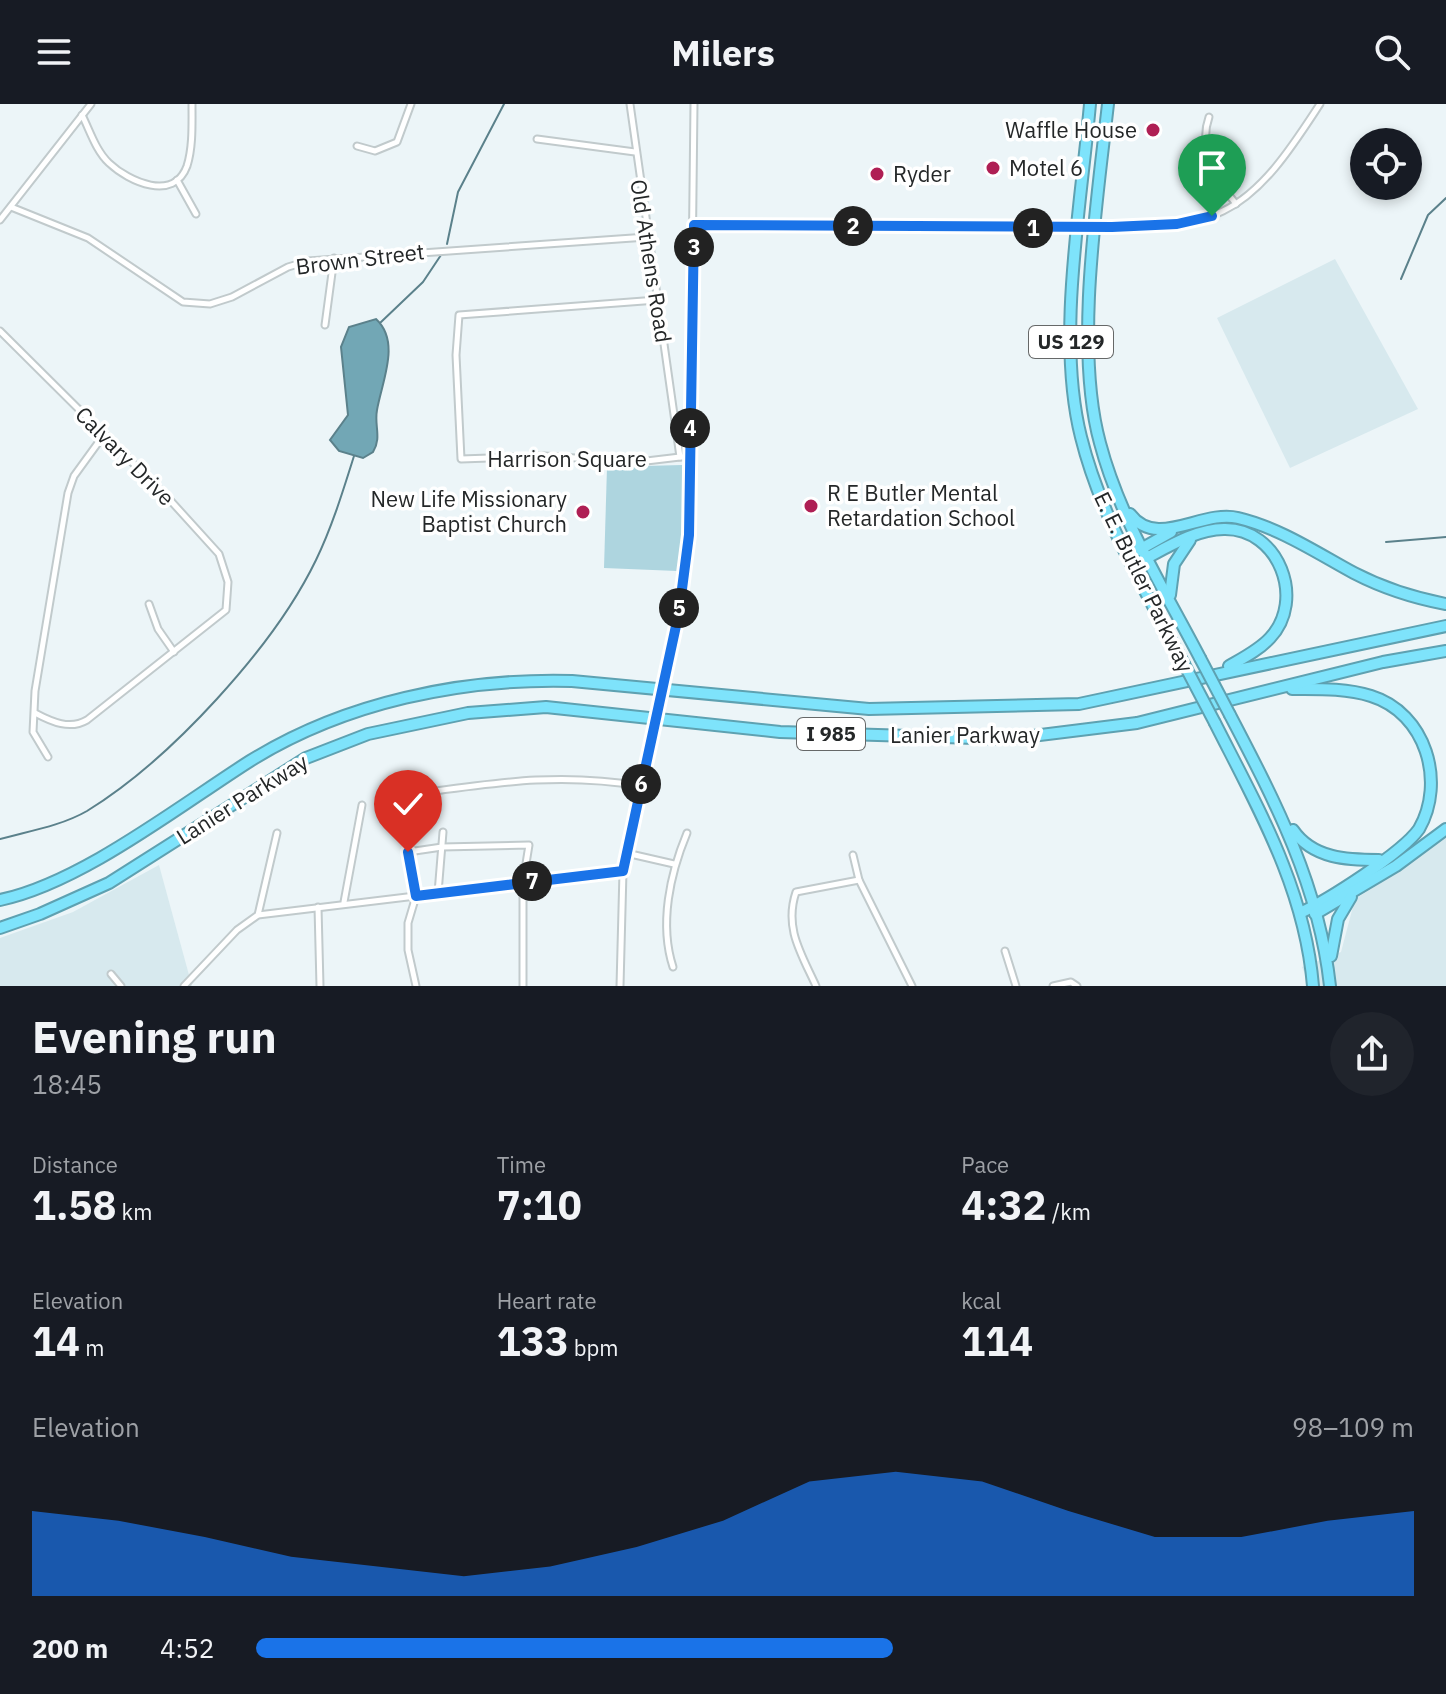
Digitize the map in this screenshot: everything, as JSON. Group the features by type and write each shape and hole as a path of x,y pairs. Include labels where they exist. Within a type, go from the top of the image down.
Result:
{"highway":[{"name":"E. E. Butler Parkway","path":"1090,106 1071,349 1075,410 1100,496 1279,849 1301,916 1313,986"},
{"name":"E. E. Butler Parkway","path":"1108,107 1090,305 1093,412 1120,501 1297,849 1318,910 1330,986"},
{"path":"1120,501 1134,520 1152,530 1212,516 1240,519 1290,538 1372,581 1446,604"},
{"path":"1146,553 1186,523"},
{"path":"1130,560 1223,529 1249,534 1276,557 1287,587 1283,617 1272,637 1218,672"},
{"path":"1172,605 1171,574 1192,537"},
{"name":"Lanier Parkway","path":"0,900 56,881 153,826 254,759 300,736 368,708 451,688 525,680 572,681 869,709 1079,704 1121,697 1218,672 1446,626"},
{"name":"Lanier Parkway","path":"0,928 109,883 278,772 306,758 368,734 468,713 546,707 780,732 1008,739 1113,728 1446,651"},
{"path":"1278,688 1334,689 1371,696 1400,712 1426,743 1434,767 1435,792 1430,811 1418,831 1318,910"},
{"name":"US 129","path":"1271,793 1295,834 1319,852 1346,859 1381,860"},
{"path":"1301,916 1361,887 1446,829"},
{"path":"1330,986 1334,931 1344,907 1361,887"}],"street":[{"path":"0,220 91,104"},
{"path":"82,115 103,156 119,171 156,187 177,180 189,155 192,104"},
{"path":"357,146 375,151 397,142 411,104"},
{"name":"Old Athens Road","path":"630,104 680,457"},
{"path":"620,986 623,871 684,574 690,457 694,104"},
{"path":"694,225 1097,227 1177,224 1212,216 1236,204 1275,166 1320,104"},
{"path":"1209,117 1204,130 1207,150 1219,182 1236,204"},
{"path":"537,139 635,152"},
{"path":"177,180 196,214"},
{"name":"Brown Street","path":"11,207 88,238 183,302 210,304 232,297 288,267 334,258 647,237"},
{"path":"325,325 334,258"},
{"name":"Harrison Square","path":"657,300 459,315 456,355 461,459 544,456 638,462 680,457"},
{"name":"Calvary Drive","path":"0,331 170,500 219,554 227,569 229,593 226,610 174,652"},
{"path":"48,757 33,732 42,636 68,493 74,476 103,436"},
{"path":"680,457 690,457"},
{"path":"35,713 51,722 78,726 174,652 158,629 149,604"},
{"path":"413,794 547,777 590,778 641,786"},
{"path":"344,902 362,805"},
{"path":"438,893 443,832"},
{"path":"258,915 277,833"},
{"path":"673,967 666,933 674,864 687,833"},
{"path":"416,986 408,950 408,923 416,896 408,852 442,847 529,845 523,882 523,986"},
{"path":"626,853 674,864"},
{"path":"853,855 859,880 912,986"},
{"path":"184,986 237,930 258,915 344,902 623,871"},
{"path":"816,986 792,933 789,912 796,892 859,880"},
{"path":"318,907 320,986"},
{"path":"1005,951 1016,986"},
{"path":"111,974 121,986"},
{"path":"1055,985 1071,982 1077,986"}],"shaded area":[{"path":"1335,259 1418,409 1290,468 1217,318"},
{"path":"376,319 387,339 388,362 376,416 377,441 373,452 363,458 339,451 330,440 348,415 341,347 349,327"},
{"path":"682,465 682,531 677,571 604,568 607,467"},
{"path":"1446,835 1446,986 1310,986 1302,967 1341,952 1355,899 1400,871"},
{"path":"159,865 192,986 0,986 0,938 73,912"}],"waterway":[{"path":"447,244 458,192 504,104"},
{"path":"1401,279 1428,215 1446,198"},
{"path":"380,323 423,282 441,255"},
{"path":"0,839 56,824 87,811 152,762 217,699 298,594 327,535 354,456"},
{"path":"1386,542 1446,537"}],"place":[{"name":"Waffle House","path":"1153,130"},
{"name":"Motel 6","path":"993,168"},
{"name":"Ryder","path":"877,174"},
{"name":"R E Butler Mental Retardation School","path":"811,506"},
{"name":"New Life Missionary Baptist Church","path":"583,512"}],"route":[{"path":"408,852 416,896 623,871 649,738 679,612 689,535 694,225 1112,227 1159,226 1212,216"}]}
